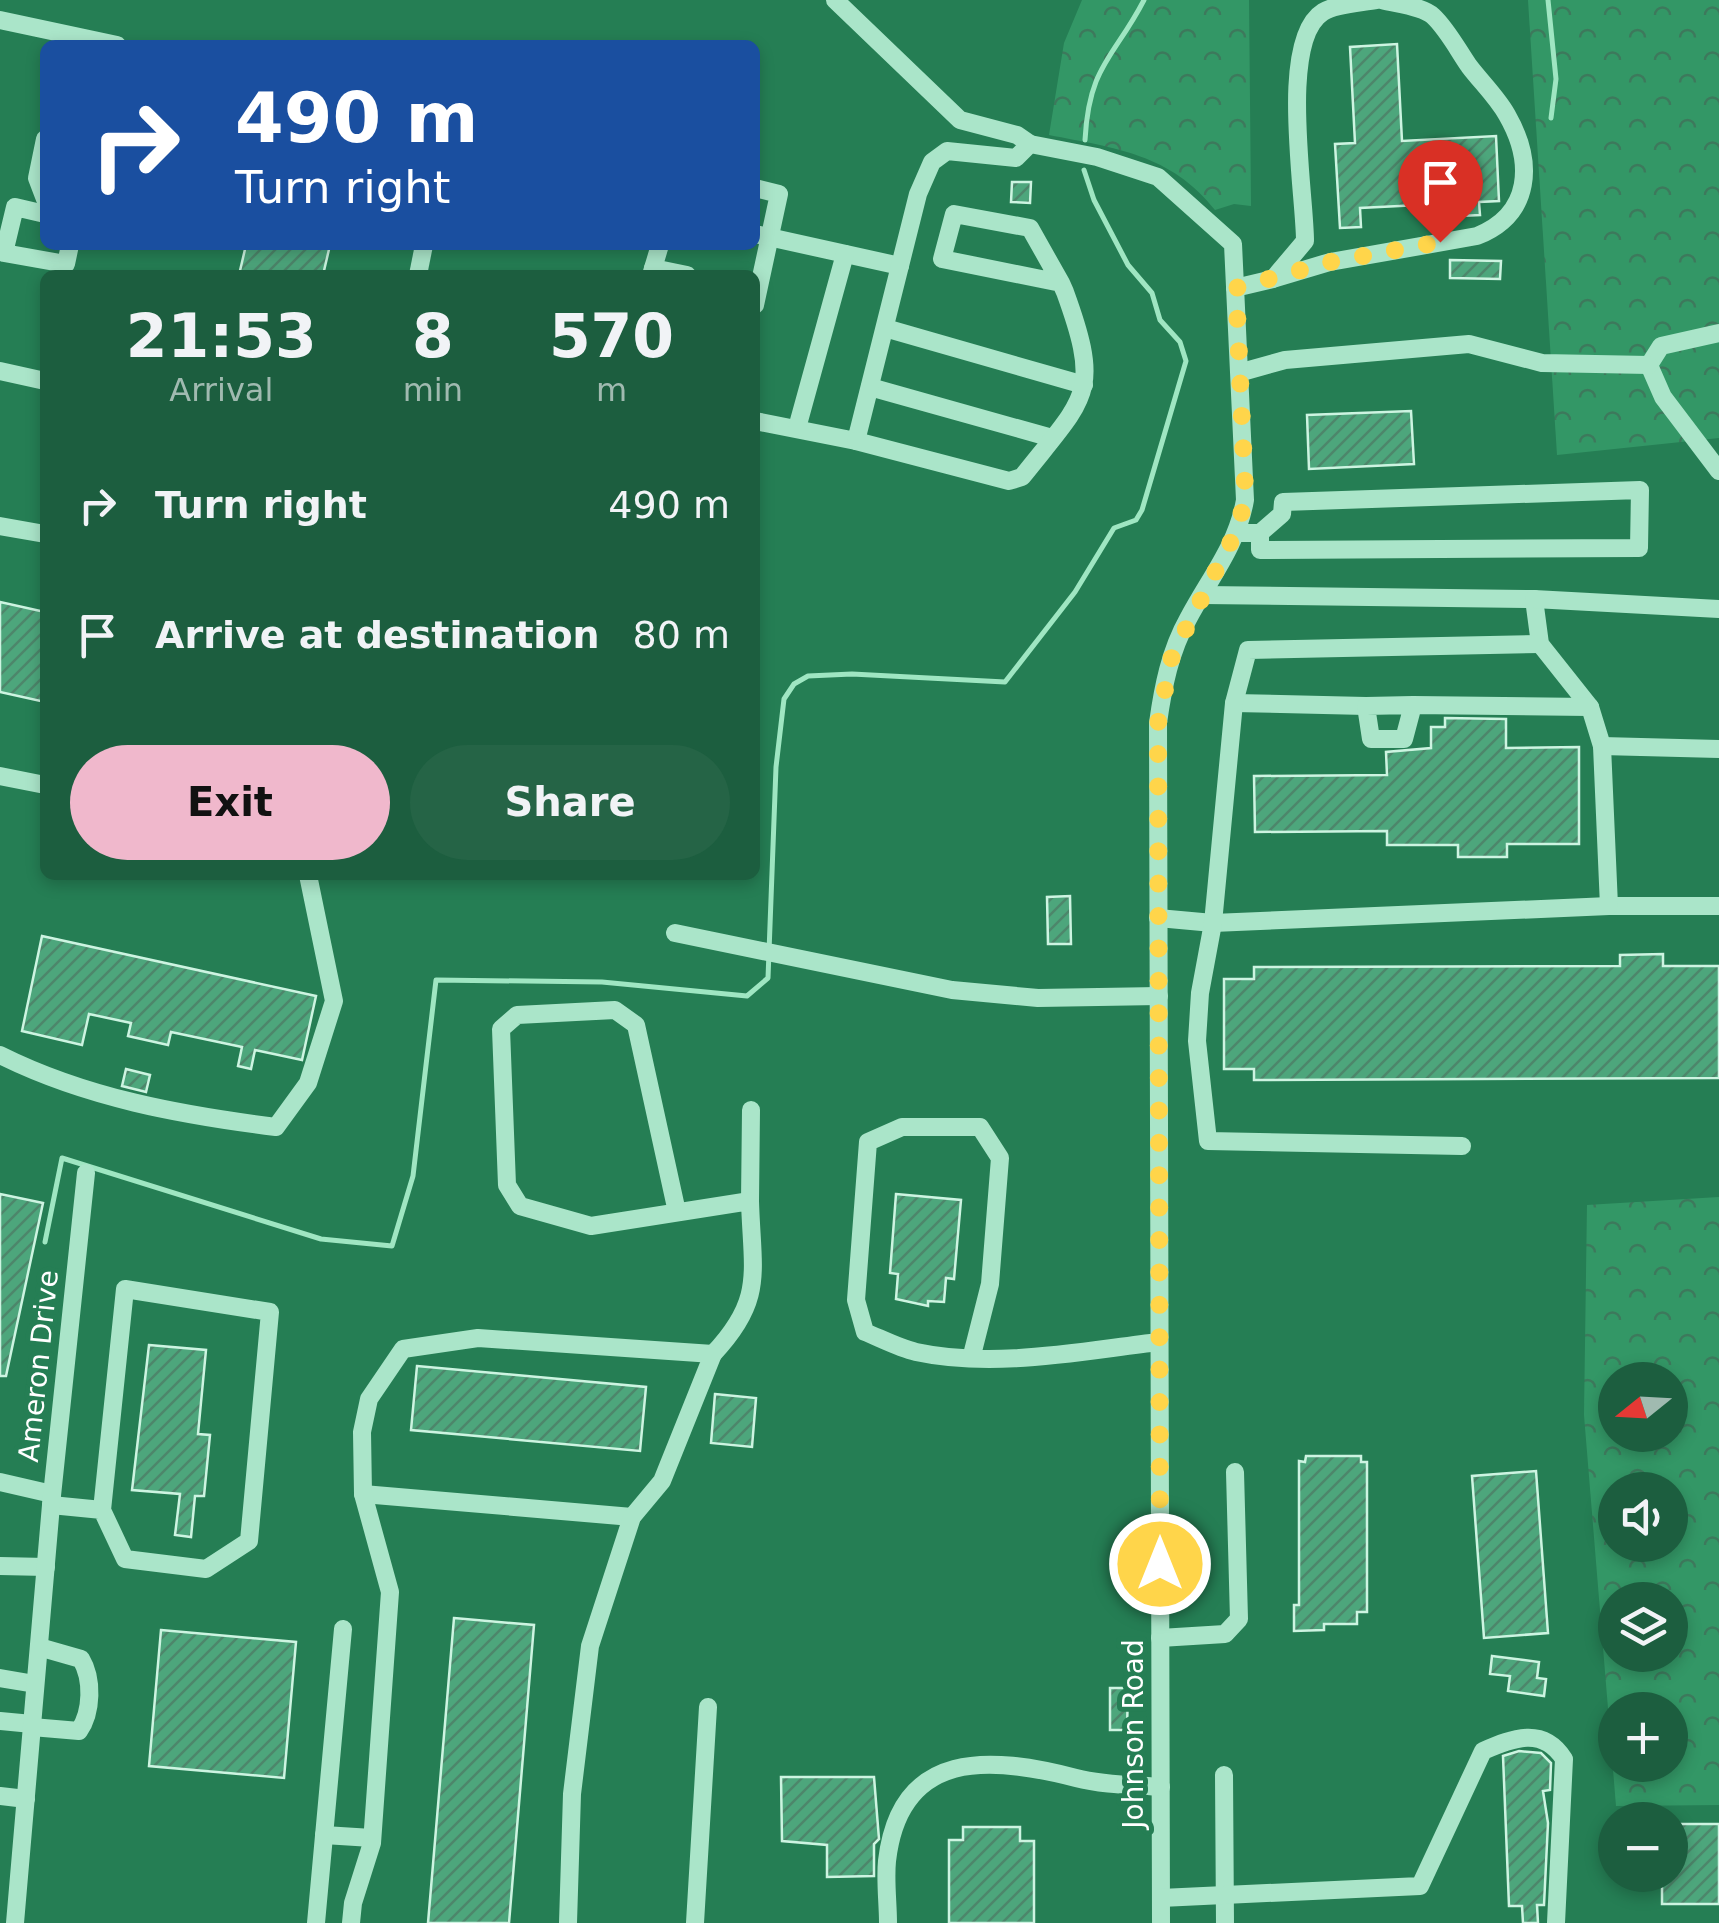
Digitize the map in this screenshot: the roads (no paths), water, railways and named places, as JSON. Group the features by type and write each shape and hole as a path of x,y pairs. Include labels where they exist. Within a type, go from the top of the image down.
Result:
{"street":[{"path":"835,0 960,120 1017,136 1030,144 1016,158 948,151 932,162 918,194 856,441"},
{"path":"1236,288 1274,279 1330,262 1477,236 1499,227 1519,202 1522,166 1518,140 1506,112 1430,13 1379,0 1323,12 1303,35 1296,144 1305,241 1274,279"},
{"path":"0,20 92,40"},
{"name":"Johnson Road","path":"1030,144 1097,157 1158,178 1234,244 1245,488 1237,533 1172,656 1158,723 1161,1923"},
{"path":"759,270 762,236 779,194 760,189"},
{"path":"40,213 15,206 4,252 66,264 69,250"},
{"path":"760,422 856,441 1010,481 1022,477 1079,404 1086,348 1061,283 1030,228 954,214 942,259 1061,283"},
{"path":"762,236 900,266"},
{"path":"796,428 844,254"},
{"path":"885,328 1084,385"},
{"path":"1649,365 1660,346 1719,333"},
{"path":"1242,372 1285,360 1470,344 1542,363 1649,365"},
{"path":"1649,365 1662,397 1719,471"},
{"path":"0,370 40,379"},
{"path":"870,387 1052,438"},
{"path":"1237,533 1260,533 1282,514 1283,502 1640,490 1639,548 1260,550 1260,533"},
{"path":"0,526 40,533"},
{"path":"1203,595 1534,599 1719,609"},
{"path":"1534,599 1540,644 1590,707 1602,746 1609,906"},
{"path":"1462,1146 1208,1141 1196,1040 1213,923 1234,704 1248,650 1540,644"},
{"path":"1234,704 1590,707"},
{"path":"1366,706 1371,738 1404,740 1413,705"},
{"path":"1602,746 1719,749"},
{"path":"0,776 40,785"},
{"path":"0,1055 52,1081 194,1117 276,1127 308,1083 334,1001 309,880"},
{"path":"1158,918 1213,923 1609,906 1719,906"},
{"path":"674,934 952,990 1038,998 1159,996"},
{"path":"677,1212 636,1026 616,1010 517,1015 501,1029 507,1185 520,1206 591,1226 750,1201"},
{"path":"568,1923 572,1794 590,1646 632,1517 662,1481 713,1354 742,1323 752,1291 750,1110"},
{"path":"972,1356 990,1284 1000,1158 980,1127 902,1128 868,1142 856,1300 865,1332 916,1352 972,1356 1016,1358 1160,1342"},
{"name":"Ameron Drive","path":"10,1918 20,1858 86,1173"},
{"path":"125,1289 270,1312 249,1541 206,1568 125,1559 102,1510 125,1289"},
{"path":"351,1923 372,1838 390,1592 363,1494 362,1432 369,1399 403,1349 478,1338 713,1354"},
{"path":"1160,1638 1225,1634 1239,1619 1235,1472"},
{"path":"0,1482 102,1510"},
{"path":"363,1494 632,1517"},
{"path":"0,1566 46,1567"},
{"path":"316,1923 343,1629"},
{"path":"0,1721 79,1731 87,1719 89,1672 82,1658 39,1647"},
{"path":"0,1678 36,1684"},
{"path":"696,1923 708,1707"},
{"path":"1161,1898 1420,1886 1484,1752 1516,1737 1539,1738 1555,1744 1564,1759 1556,1923"},
{"path":"888,1923 887,1860 915,1786 931,1775 1006,1762 1076,1778 1160,1787"},
{"path":"1224,1775 1225,1923"},
{"path":"0,1796 26,1799"},
{"path":"324,1835 372,1838"},
{"path":"0,1857 20,1858"}],"waterway":[{"path":"1085,140 1087,115 1098,78 1144,0"},
{"path":"1548,0 1556,79 1551,118"},
{"path":"45,1242 62,1158 321,1239 392,1246 413,1176 436,980 602,982 747,996 768,978 776,767 784,699 794,684 808,676 852,674 1005,682 1075,592 1114,528 1136,520 1142,510 1186,361 1180,342 1160,320 1152,293 1128,265 1094,200 1084,170"}]}
